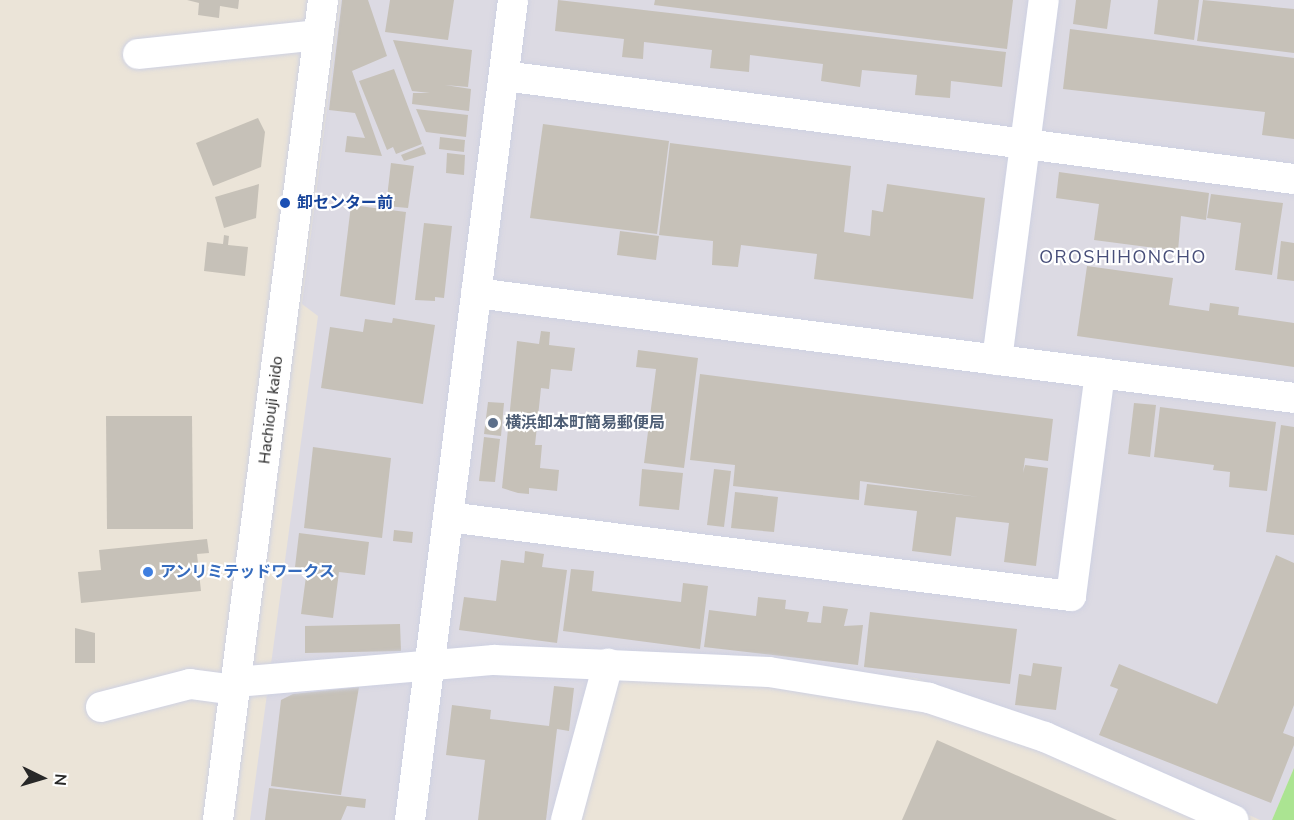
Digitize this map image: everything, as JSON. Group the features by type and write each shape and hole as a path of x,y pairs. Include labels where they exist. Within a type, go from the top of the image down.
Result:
{"street":[{"name":"Hachiouji kaido","path":"218,820 323,0"},
{"path":"410,820 513,0"},
{"path":"997,360 1044,0"},
{"path":"138,54 318,35"},
{"path":"504,76 1025,146 1294,179"},
{"path":"476,293 1294,398"},
{"path":"448,517 1071,596 1100,373"},
{"path":"100,707 190,684 236,686 494,660 769,672 929,698 1045,737 1233,820"},
{"path":"566,820 608,664"}],"shaded area":[{"path":"341,0 1294,0 1294,768 1272,820 1260,820 1059,728 916,678 622,653 576,820 250,820 318,316 302,304"}],"green space":[{"path":"1294,768 1294,820 1272,820"}],"building":[{"path":"187,0 239,0 238,9 220,6 219,18 198,15 199,3"},
{"path":"342,0 368,0 387,56 352,71 382,156 345,152 347,136 365,138 355,113 329,110"},
{"path":"390,0 454,0 448,40 385,32"},
{"path":"558,0 1006,52 1002,87 951,81 950,98 915,95 917,75 862,70 860,87 821,81 823,64 750,55 749,72 710,68 712,50 644,42 643,59 622,57 624,39 555,31"},
{"path":"655,0 1013,0 1007,49 654,5"},
{"path":"1076,0 1111,0 1107,29 1073,24"},
{"path":"1158,0 1199,0 1194,40 1154,34"},
{"path":"1203,0 1294,9 1294,53 1197,41"},
{"path":"1070,29 1294,58 1294,139 1262,135 1265,112 1063,89"},
{"path":"393,40 472,50 468,87 445,85 471,89 469,111 412,104 413,93 430,93 412,91"},
{"path":"394,69 422,144 396,154 393,147 387,150 359,81"},
{"path":"416,109 468,115 466,137 426,132"},
{"path":"258,118 265,132 261,167 213,186 196,143"},
{"path":"543,124 669,141 657,234 530,218"},
{"path":"440,137 465,140 464,152 439,149"},
{"path":"670,143 851,166 844,232 870,236 872,210 883,212 887,184 985,198 973,299 814,279 817,254 741,245 738,267 712,265 713,241 659,235"},
{"path":"423,146 426,154 404,161 401,155"},
{"path":"447,153 465,155 464,175 446,173"},
{"path":"391,163 414,166 408,208 386,206"},
{"path":"1059,172 1209,193 1206,220 1181,216 1178,251 1094,240 1099,204 1056,198"},
{"path":"259,184 256,218 224,228 215,197"},
{"path":"1211,194 1283,203 1272,275 1235,270 1241,223 1207,218"},
{"path":"351,205 406,212 395,305 340,296"},
{"path":"424,223 452,226 444,298 435,297 435,301 415,300"},
{"path":"620,231 659,236 656,260 617,255"},
{"path":"224,235 229,236 228,245 248,247 245,276 204,271 207,242 223,244"},
{"path":"1281,241 1294,243 1294,281 1277,279"},
{"path":"1087,266 1173,278 1169,305 1209,311 1210,303 1239,307 1238,315 1294,323 1294,367 1077,336"},
{"path":"393,318 435,325 423,404 321,388 330,327 363,332 365,319 392,323"},
{"path":"541,331 550,332 549,345 575,348 572,371 551,369 549,389 541,388 535,445 542,445 540,468 559,470 557,491 529,488 529,494 518,493 502,488 517,341 539,344"},
{"path":"638,350 698,358 684,468 644,463 656,369 636,367"},
{"path":"700,374 1053,419 1048,461 1025,458 1023,473 1025,465 1048,468 1036,566 1004,562 1009,523 956,517 951,556 912,551 917,511 864,505 867,484 979,497 860,481 859,500 733,486 735,465 690,460"},
{"path":"488,402 504,403 501,436 484,434"},
{"path":"1134,403 1156,405 1150,457 1128,454"},
{"path":"1160,407 1276,422 1267,491 1229,487 1230,472 1213,470 1214,465 1154,457"},
{"path":"106,416 192,416 193,529 107,529"},
{"path":"1281,425 1294,427 1294,535 1266,532"},
{"path":"484,437 500,439 495,482 479,481"},
{"path":"313,447 391,458 382,538 304,528"},
{"path":"642,469 683,473 679,510 639,506"},
{"path":"714,469 731,471 724,527 707,525"},
{"path":"735,492 778,497 774,532 731,528"},
{"path":"394,530 413,532 412,543 393,541"},
{"path":"299,533 369,542 365,575 339,572 333,618 301,614 307,569 295,567"},
{"path":"207,539 209,553 197,554 201,591 81,603 78,572 101,570 99,550"},
{"path":"525,551 544,554 542,567 567,570 557,643 459,630 464,597 496,601 501,560 524,563"},
{"path":"1276,555 1294,563 1294,705 1283,733 1294,737 1294,745 1271,803 1099,735 1118,689 1110,686 1119,664 1217,704"},
{"path":"571,569 594,571 592,591 681,602 683,583 708,586 700,649 563,631"},
{"path":"758,597 786,600 785,609 809,612 807,622 821,623 823,606 848,609 844,626 863,625 858,665 704,647 709,610 756,616"},
{"path":"870,612 1017,629 1010,684 864,667"},
{"path":"400,624 401,651 305,653 305,626"},
{"path":"75,628 95,633 95,663 75,663"},
{"path":"1033,663 1062,667 1056,710 1015,705 1019,674 1031,676"},
{"path":"554,686 574,688 569,731 557,729 546,820 478,820 485,760 446,755 452,705 491,710 490,719 549,726"},
{"path":"359,687 341,795 271,786 281,700 293,694"},
{"path":"937,740 1117,820 902,820"},
{"path":"269,788 366,799 365,808 347,806 341,820 265,820"}],"place":[{"name":"卸センター前","path":"285,203"},
{"name":"横浜卸本町簡易郵便局","path":"493,423"},
{"name":"アンリミテッドワークス","path":"148,572"}],"district":[{"name":"OROSHIHONCHO","path":"1123,257"}]}
